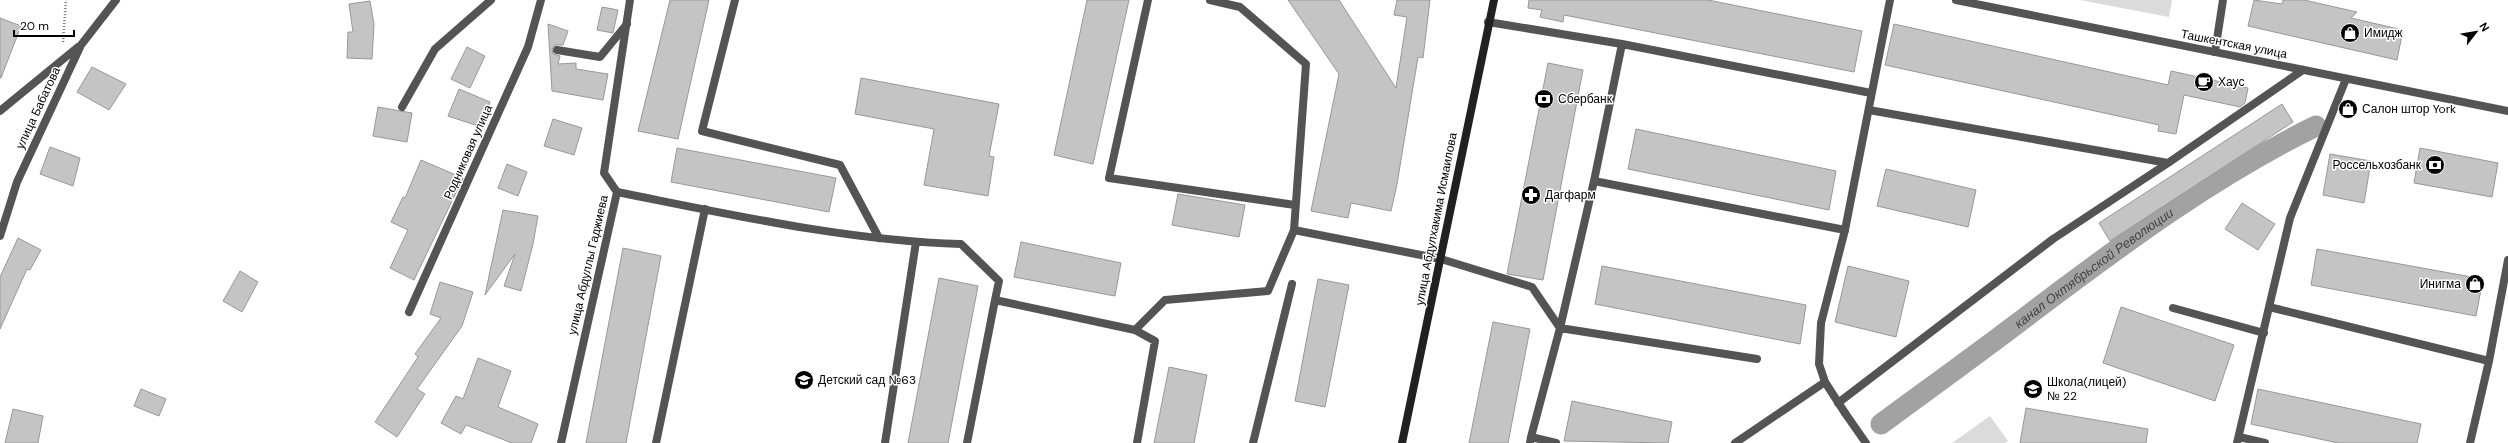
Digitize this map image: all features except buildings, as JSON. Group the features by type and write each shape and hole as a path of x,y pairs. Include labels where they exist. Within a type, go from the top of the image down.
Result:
{"main road":[{"name":"улица Абдулхакима Исмаилова","path":"1402,443 1441,259 1488,22 1494,0"}],"street":[{"name":"улица Бабатова","path":"0,236 17,182 81,45 116,0"},
{"path":"402,106 435,49 491,0"},
{"name":"Родниковая улица","path":"410,312 528,47 541,0"},
{"name":"улица Абдуллы Гаджиева","path":"561,443 617,192 604,173 630,0"},
{"path":"735,0 702,131 840,165 879,238"},
{"path":"1148,0 1109,178 1295,205"},
{"path":"1135,330 1165,300 1268,290 1294,230 1306,64 1240,7 1210,0"},
{"path":"1866,443 1825,382 1819,364 1821,323 1845,230 1890,0"},
{"name":"Ташкентская улица","path":"1956,0 2508,111"},
{"path":"2215,52 2223,0"},
{"path":"1488,22 1622,44 1871,93"},
{"path":"557,50 600,57 627,24"},
{"path":"1556,443 1530,440 1560,328 1594,181 1622,44"},
{"path":"0,111 81,45"},
{"path":"1838,403 2053,239 2168,163 2303,70"},
{"path":"2265,443 2238,440 2290,218 2346,79"},
{"path":"1869,110 2168,163"},
{"path":"1594,181 1845,230"},
{"path":"617,192 705,209 879,238 916,242 961,244 999,281 967,443"},
{"path":"656,443 705,209"},
{"path":"1294,230 1441,259 1532,287 1560,328 1757,359"},
{"path":"885,443 916,242"},
{"path":"2470,443 2490,361 2508,260"},
{"path":"1252,443 1292,284"},
{"path":"995,300 1135,330 1155,341 1137,443"},
{"path":"2269,307 2490,361"},
{"path":"2173,308 2264,333"},
{"path":"1735,443 1825,382"}],"path":[{"path":"62,47 66,0"}],"shaded area":[{"path":"2080,0 2172,0 2169,17"},
{"path":"1990,416 2008,441 2005,443 1952,443"}],"waterway":[{"name":"канал Октябрьской Революции","path":"1881,424 2139,233 2208,187 2279,145 2316,126"}],"place":[{"name":"Имидж","path":"2350,33"},
{"name":"Хаус","path":"2204,82"},
{"name":"Сбербанк","path":"1544,99"},
{"name":"Салон штор York","path":"2348,109"},
{"name":"Россельхозбанк","path":"2435,165"},
{"name":"Дагфарм","path":"1531,195"},
{"name":"Инигма","path":"2475,284"},
{"name":"Детский сад №63","path":"804,380"},
{"name":"Школа(лицей) № 22","path":"2033,389"}]}
